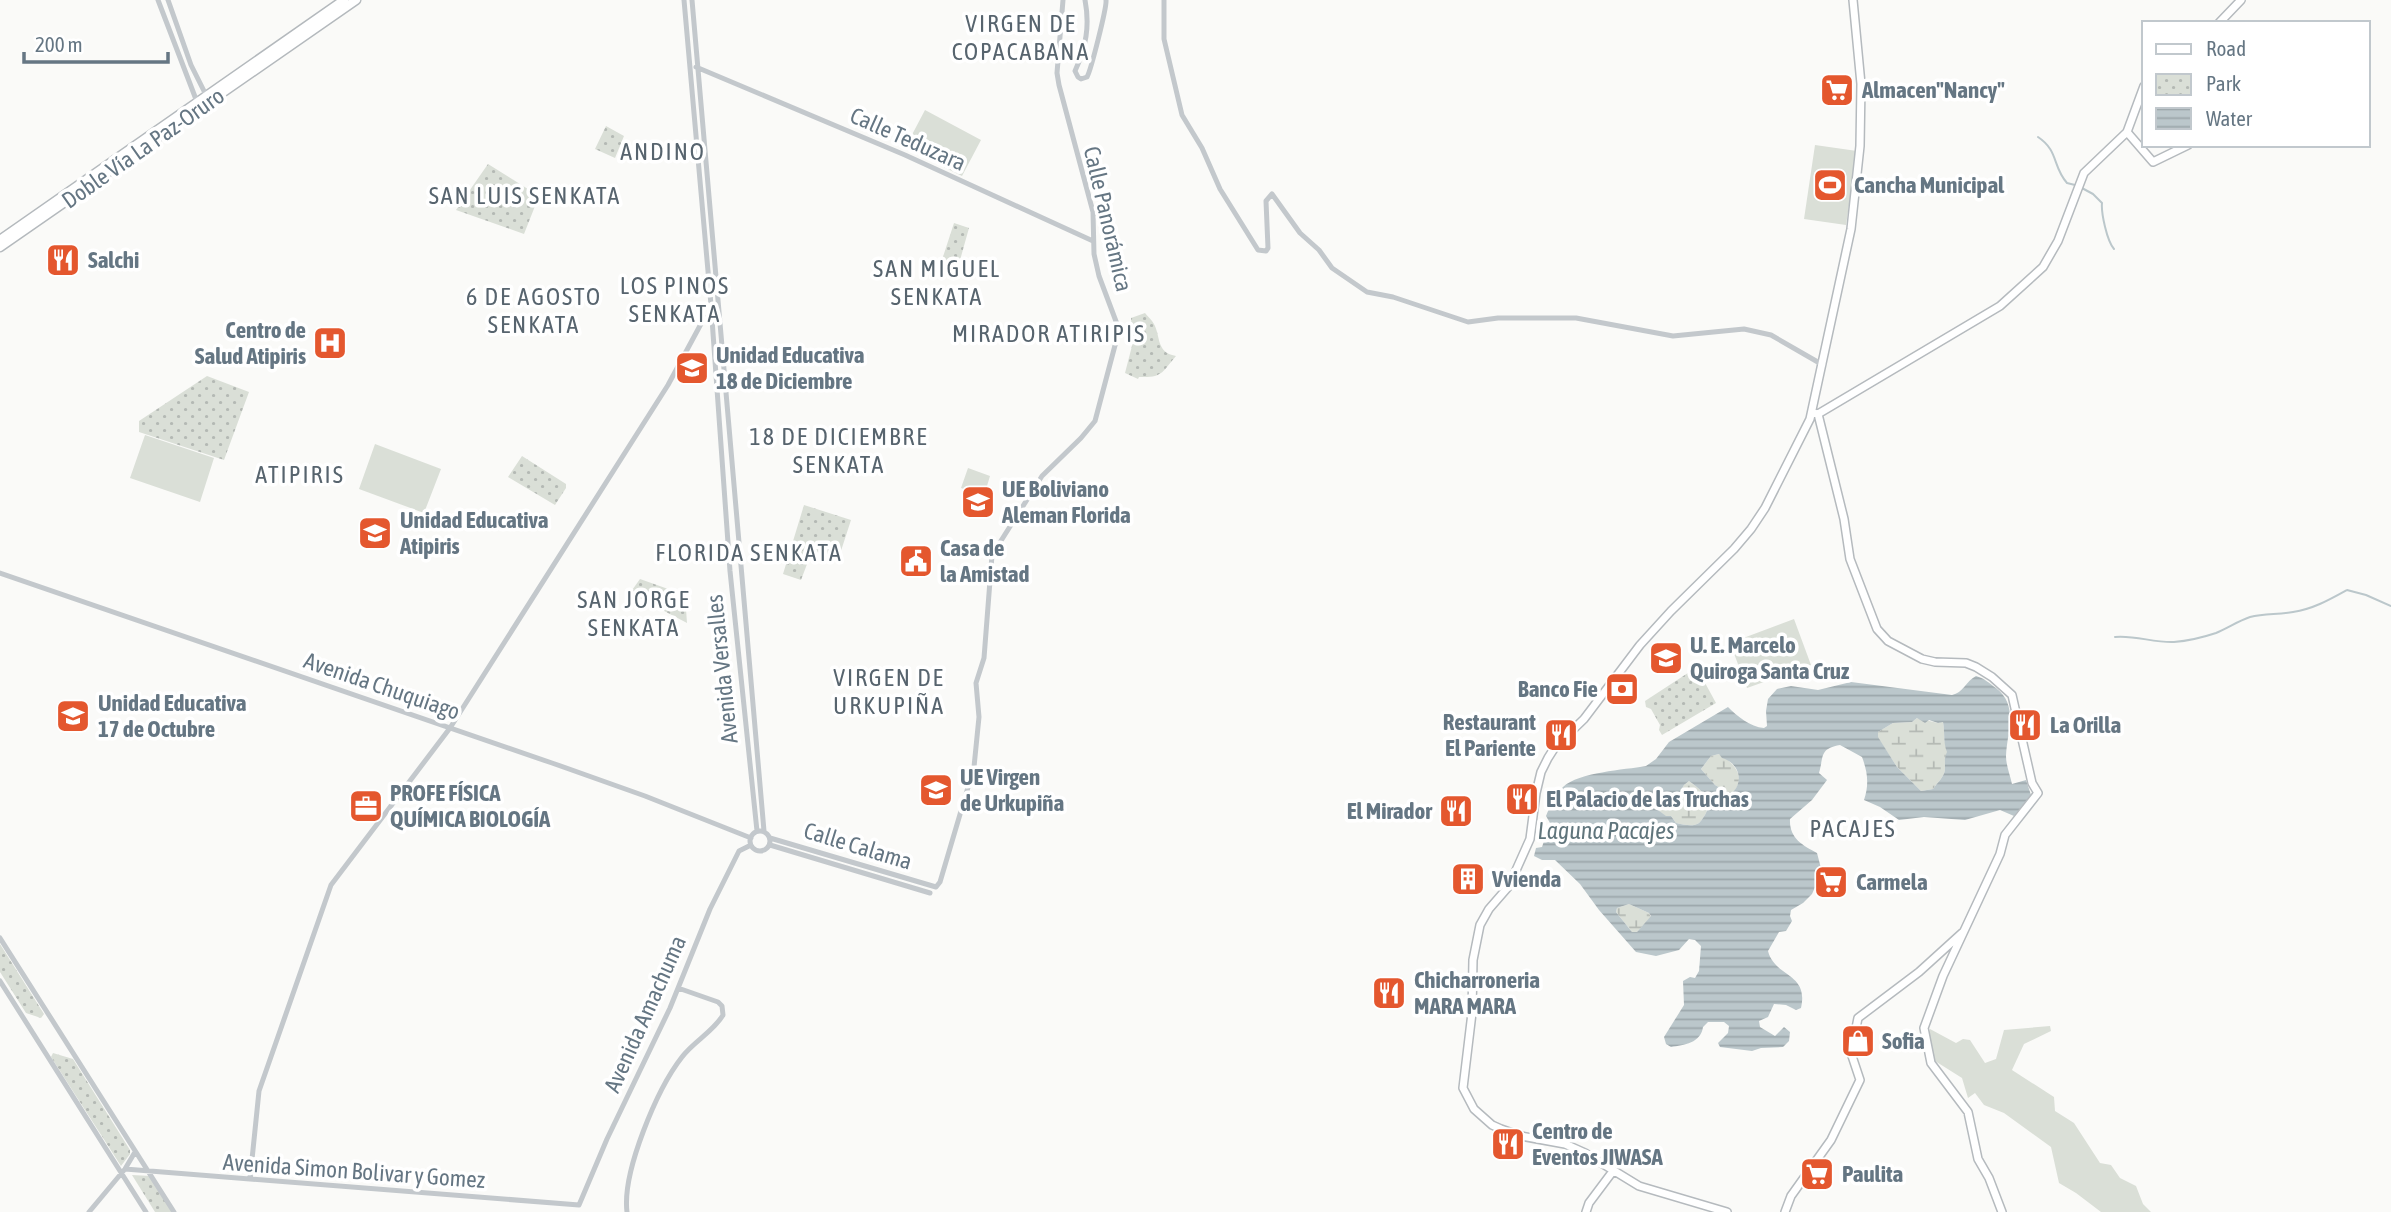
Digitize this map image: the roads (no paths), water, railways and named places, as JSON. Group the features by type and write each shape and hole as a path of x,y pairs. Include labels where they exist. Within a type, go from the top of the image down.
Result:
{"highway":[{"name":"Doble Vía La Paz-Oruro","path":"0,247 344,0"},
{"name":"Doble Vía La Paz-Oruro","path":"0,240 197,102 208,99 356,0"}],"main road":[{"path":"1727,1212 1639,1186 1585,1153 1565,1144 1521,1136 1492,1125 1474,1109 1463,1088 1472,1013 1473,960 1480,925 1517,873 1530,839 1536,793 1548,758 1555,747 1584,719 1640,645 1734,550 1751,529 1815,413 1851,229 1862,133 1861,85 1853,0"},
{"path":"2221,21 2241,0"},
{"path":"1815,413 1975,322 2015,294 2043,267 2058,241 2078,186 2093,163 2127,132 2142,91"},
{"path":"2127,132 2153,162 2184,147"},
{"path":"1815,413 1844,519 1850,559 1877,628 1888,641 1922,659 1966,663 1976,667 2012,695 2020,738 2032,783 2038,793 2005,835 2000,855 1962,933 1924,1028 1931,1063 1968,1112 1978,1159 1989,1178 2002,1212"},
{"path":"1785,1212 1791,1196 1831,1140 1860,1080 1851,1053 1858,1018 1919,972 1962,933"},
{"path":"1586,1212 1588,1203 1613,1171"}],"street":[{"path":"158,0 197,102"},
{"path":"168,0 184,47 208,99"},
{"name":"Avenida Versalles","path":"684,0 712,318 730,571 760,831"},
{"name":"Avenida Versalles","path":"692,0 760,831"},
{"name":"Calle Panorámica","path":"936,887 964,806 974,767 979,717 976,683 984,658 992,555 1042,476 1095,421 1116,347 1117,324 1099,276 1093,241 1093,212 1057,73 1063,0"},
{"path":"1085,0 1088,27 1086,43 1075,71 1081,79 1087,77 1091,71 1099,30 1107,9 1106,0"},
{"path":"1164,0 1164,39 1182,115 1202,148 1220,189 1258,250 1266,251 1268,248 1266,201 1272,194 1300,233 1319,250 1332,268 1367,292 1393,297 1468,322 1498,318 1576,318 1672,336 1744,328 1771,335 1823,366"},
{"path":"176,51 184,47"},
{"name":"Calle Teduzara","path":"690,65 905,155 1093,241"},
{"path":"250,1180 259,1091 327,893 338,874 450,728 668,385 702,320 720,320"},
{"name":"Avenida Chuquiago","path":"0,573 645,796 751,841"},
{"path":"760,831 770,842 930,893"},
{"name":"Avenida Amachuma","path":"579,1205 678,988 710,909 739,851 760,831"},
{"path":"751,841 758,851 765,850 770,842"},
{"name":"Calle Calama","path":"770,842 936,887"},
{"path":"0,938 174,1212"},
{"path":"0,981 123,1171 146,1212"},
{"path":"627,1212 632,1163 665,1084 680,1059 723,1015 722,1006 718,1002 678,988"},
{"path":"89,1212 135,1152"},
{"name":"Avenida Simon Bolivar y Gomez","path":"123,1171 579,1205"}],"water":[{"name":"Laguna Pacajes","path":"1976,676 1996,688 2003,695 2010,711 2006,756 2008,770 2012,784 2026,780 2031,795 2014,816 2000,810 1965,820 1924,817 1899,820 1864,800 1867,779 1862,757 1840,745 1825,751 1819,773 1827,780 1812,800 1790,819 1794,836 1817,853 1822,872 1812,894 1791,910 1792,921 1786,931 1779,932 1768,951 1777,966 1796,981 1802,996 1801,1008 1796,1010 1786,1005 1774,1004 1768,1017 1759,1021 1760,1027 1775,1036 1784,1027 1790,1032 1789,1041 1783,1047 1752,1051 1720,1047 1718,1043 1728,1033 1729,1026 1724,1022 1708,1022 1695,1040 1671,1047 1666,1044 1664,1037 1684,1005 1683,981 1690,977 1695,978 1699,971 1701,946 1695,940 1689,939 1679,950 1656,956 1636,952 1580,884 1555,860 1542,860 1534,856 1536,848 1542,847 1550,823 1546,816 1560,790 1570,782 1590,775 1646,766 1656,759 1669,742 1728,707 1749,723 1764,728 1767,726 1768,699 1777,689 1791,686 1818,690 1851,682 1952,695","holes":["1917,718 1925,723 1929,720 1943,722 1947,752 1945,772 1933,789 1921,791 1897,767 1878,737 1878,732 1893,723 1912,722","1719,754 1736,768 1739,779 1731,794 1715,785 1701,769 1711,756","1689,781 1703,793 1708,802 1706,812 1696,825 1676,823 1671,816 1658,810 1667,802 1676,800","1629,904 1651,916 1637,932 1632,932 1616,912 1617,908"]}],"waterway":[{"path":"2038,137 2049,148 2062,177 2067,183 2075,185"},
{"path":"2080,187 2102,203 2105,227 2114,249"},
{"path":"2115,637 2167,642 2190,640 2216,633 2250,617 2307,609 2347,590 2391,606"}],"place":[{"name":"Almacen\"Nancy\"","path":"1837,90"},
{"name":"Cancha Municipal","path":"1830,185"},
{"name":"Salchi","path":"63,260"},
{"name":"Centro de Salud Atipiris","path":"330,343"},
{"name":"Unidad Educativa 18 de Diciembre","path":"692,368"},
{"name":"UE Boliviano Aleman Florida","path":"978,502"},
{"name":"Unidad Educativa Atipiris","path":"375,533"},
{"name":"Casa de la Amistad","path":"916,561"},
{"name":"U. E. Marcelo Quiroga Santa Cruz","path":"1666,658"},
{"name":"Banco Fie","path":"1622,689"},
{"name":"Unidad Educativa 17 de Octubre","path":"73,716"},
{"name":"La Orilla","path":"2025,725"},
{"name":"Restaurant El Pariente","path":"1561,735"},
{"name":"UE Virgen de Urkupiña","path":"936,790"},
{"name":"El Palacio de las Truchas","path":"1522,799"},
{"name":"PROFE FÍSICA QUÍMICA BIOLOGÍA","path":"366,806"},
{"name":"El Mirador","path":"1456,811"},
{"name":"Vvienda","path":"1468,879"},
{"name":"Carmela","path":"1831,882"},
{"name":"Chicharroneria MARA MARA","path":"1389,993"},
{"name":"Sofia","path":"1858,1041"},
{"name":"Centro de Eventos JIWASA","path":"1508,1144"},
{"name":"Paulita","path":"1817,1174"}],"district":[{"name":"VIRGEN DE COPACABANA","path":"1021,38"},
{"name":"ANDINO","path":"663,152"},
{"name":"SAN LUIS SENKATA","path":"525,196"},
{"name":"SAN MIGUEL SENKATA","path":"937,283"},
{"name":"LOS PINOS SENKATA","path":"675,300"},
{"name":"6 DE AGOSTO SENKATA","path":"534,311"},
{"name":"MIRADOR ATIRIPIS","path":"1049,334"},
{"name":"18 DE DICIEMBRE SENKATA","path":"839,451"},
{"name":"ATIPIRIS","path":"300,475"},
{"name":"FLORIDA SENKATA","path":"749,553"},
{"name":"SAN JORGE SENKATA","path":"634,614"},
{"name":"VIRGEN DE URKUPIÑA","path":"889,692"},
{"name":"PACAJES","path":"1853,829"}]}
